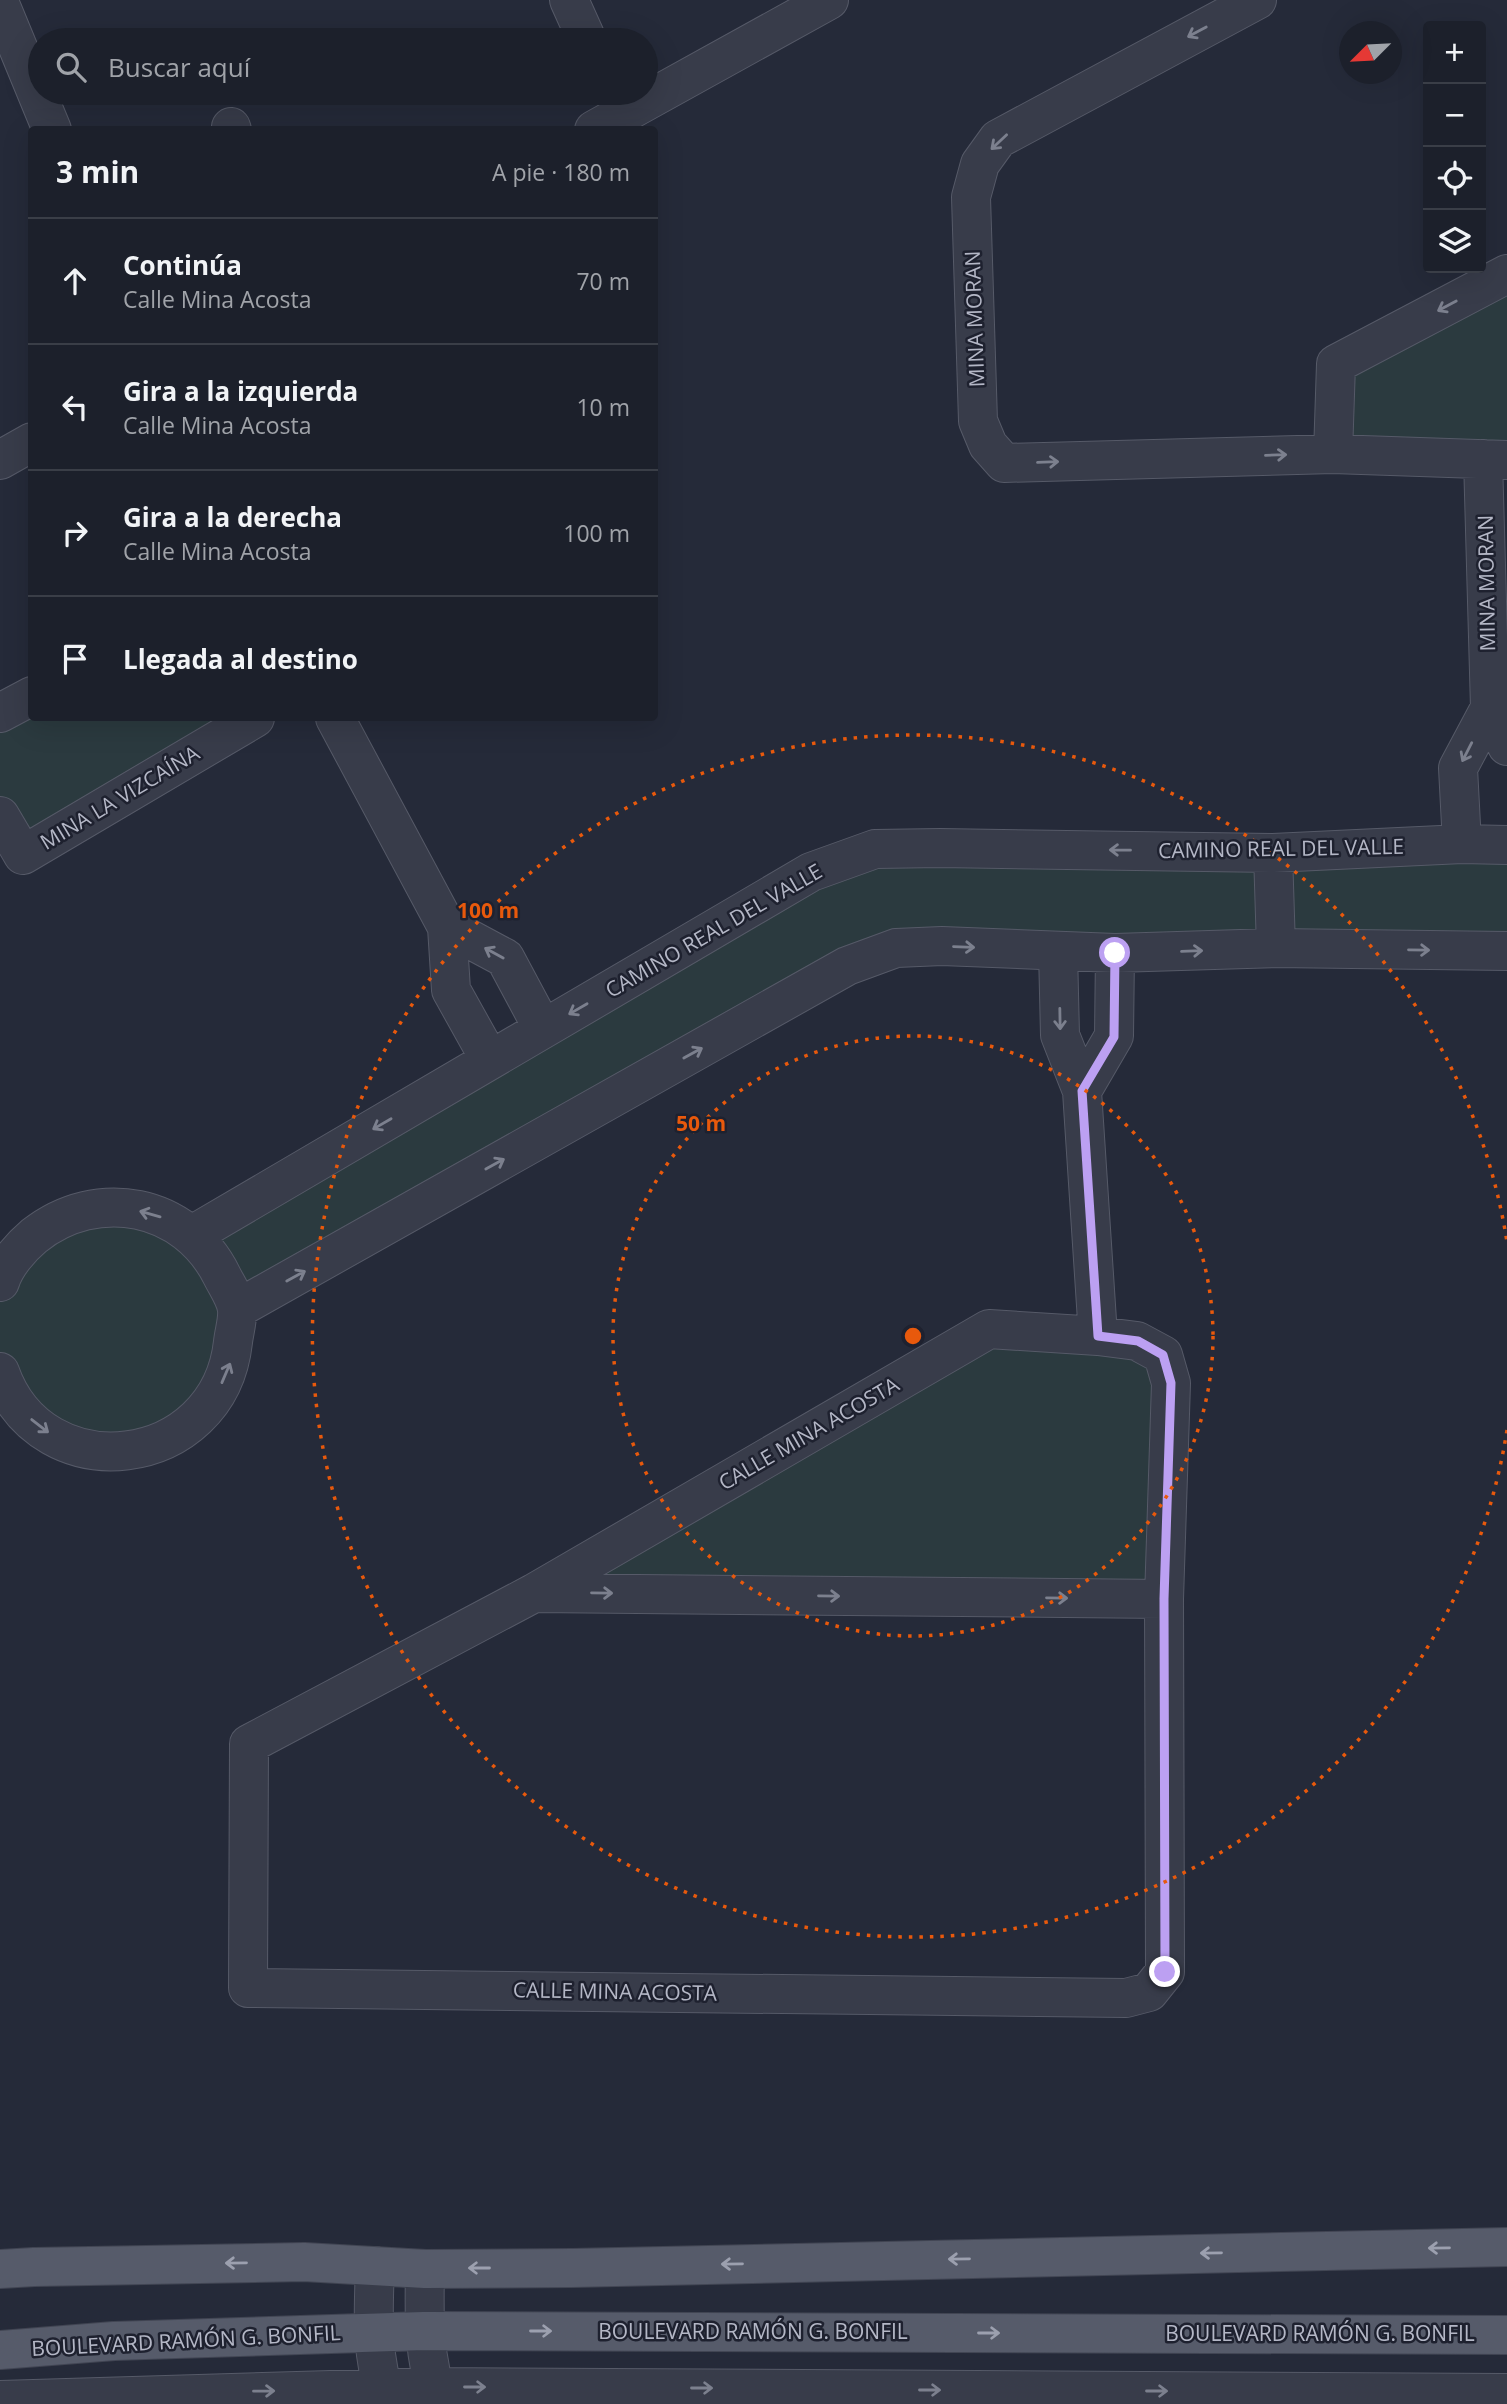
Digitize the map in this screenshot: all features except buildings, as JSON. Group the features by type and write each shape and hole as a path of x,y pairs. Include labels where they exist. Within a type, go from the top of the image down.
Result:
{"main road":[{"path":"0,2269 304,2262 425,2269 572,2268 1507,2246"},
{"name":"BOULEVARD RAMÓN G. BONFIL","path":"0,2350 127,2340 424,2331 1507,2335"}],"street":[{"path":"569,0 582,28"},
{"path":"658,87 829,0"},
{"name":"MINA MORAN","path":"1257,0 999,139 980,164 971,197 978,421 988,445 1004,463 1333,454 1495,459 1490,708 1507,746"},
{"path":"0,4 28,72"},
{"path":"42,105 50,126"},
{"path":"1333,454 1336,364 1507,274"},
{"path":"0,460 28,444"},
{"path":"0,713 28,698"},
{"name":"MINA MORAN","path":"1462,844 1458,768 1490,708"},
{"name":"MINA LA VIZCAÍNA","path":"0,816 23,855 251,721"},
{"path":"337,721 447,927 451,990 490,1060"},
{"name":"CAMINO REAL DEL VALLE","path":"192,1235 811,872 875,849 1273,853 1462,844 1507,845"},
{"path":"1273,853 1276,948"},
{"path":"447,927 505,958 543,1029"},
{"path":"237,1309 847,966 896,948 942,946 1115,953 1276,948 1507,951"},
{"path":"1058,951 1060,1035 1082,1091 1098,1336"},
{"path":"1082,1091 1114,1037 1115,953"},
{"path":"0,1282 22,1246 51,1223 86,1209 123,1207 160,1216 192,1235 215,1261 237,1309 231,1364 216,1397 191,1424 160,1443 125,1452 89,1450 54,1437 26,1415 2,1384"},
{"name":"CALLE MINA ACOSTA","path":"989,1329 1098,1336 1138,1341 1163,1355 1171,1383 1164,1599 1165,1972 1149,1992 1126,1998 248,1988 249,1744 534,1593 989,1329"},
{"name":"CALLE MINA ACOSTA","path":"534,1593 1164,1599"},
{"path":"375,2266 372,2333 385,2396"},
{"path":"425,2269 424,2331 437,2395"},
{"path":"0,2400 437,2395 1378,2398 1507,2393"}],"shaded area":[{"path":"1507,274 1507,460 1333,454 1336,364"},
{"path":"0,713 28,717 28,721 250,721 23,855 0,816"},
{"path":"1507,845 1507,951 896,948 238,1307 216,1397 89,1450 0,1372 0,1282 86,1209 192,1235 875,849"},
{"path":"989,1329 1163,1355 1164,1599 534,1593"}],"route":[{"path":"1115,953 1114,1037 1082,1091 1098,1336 1138,1341 1163,1355 1171,1383 1164,1599 1165,1972"}]}
